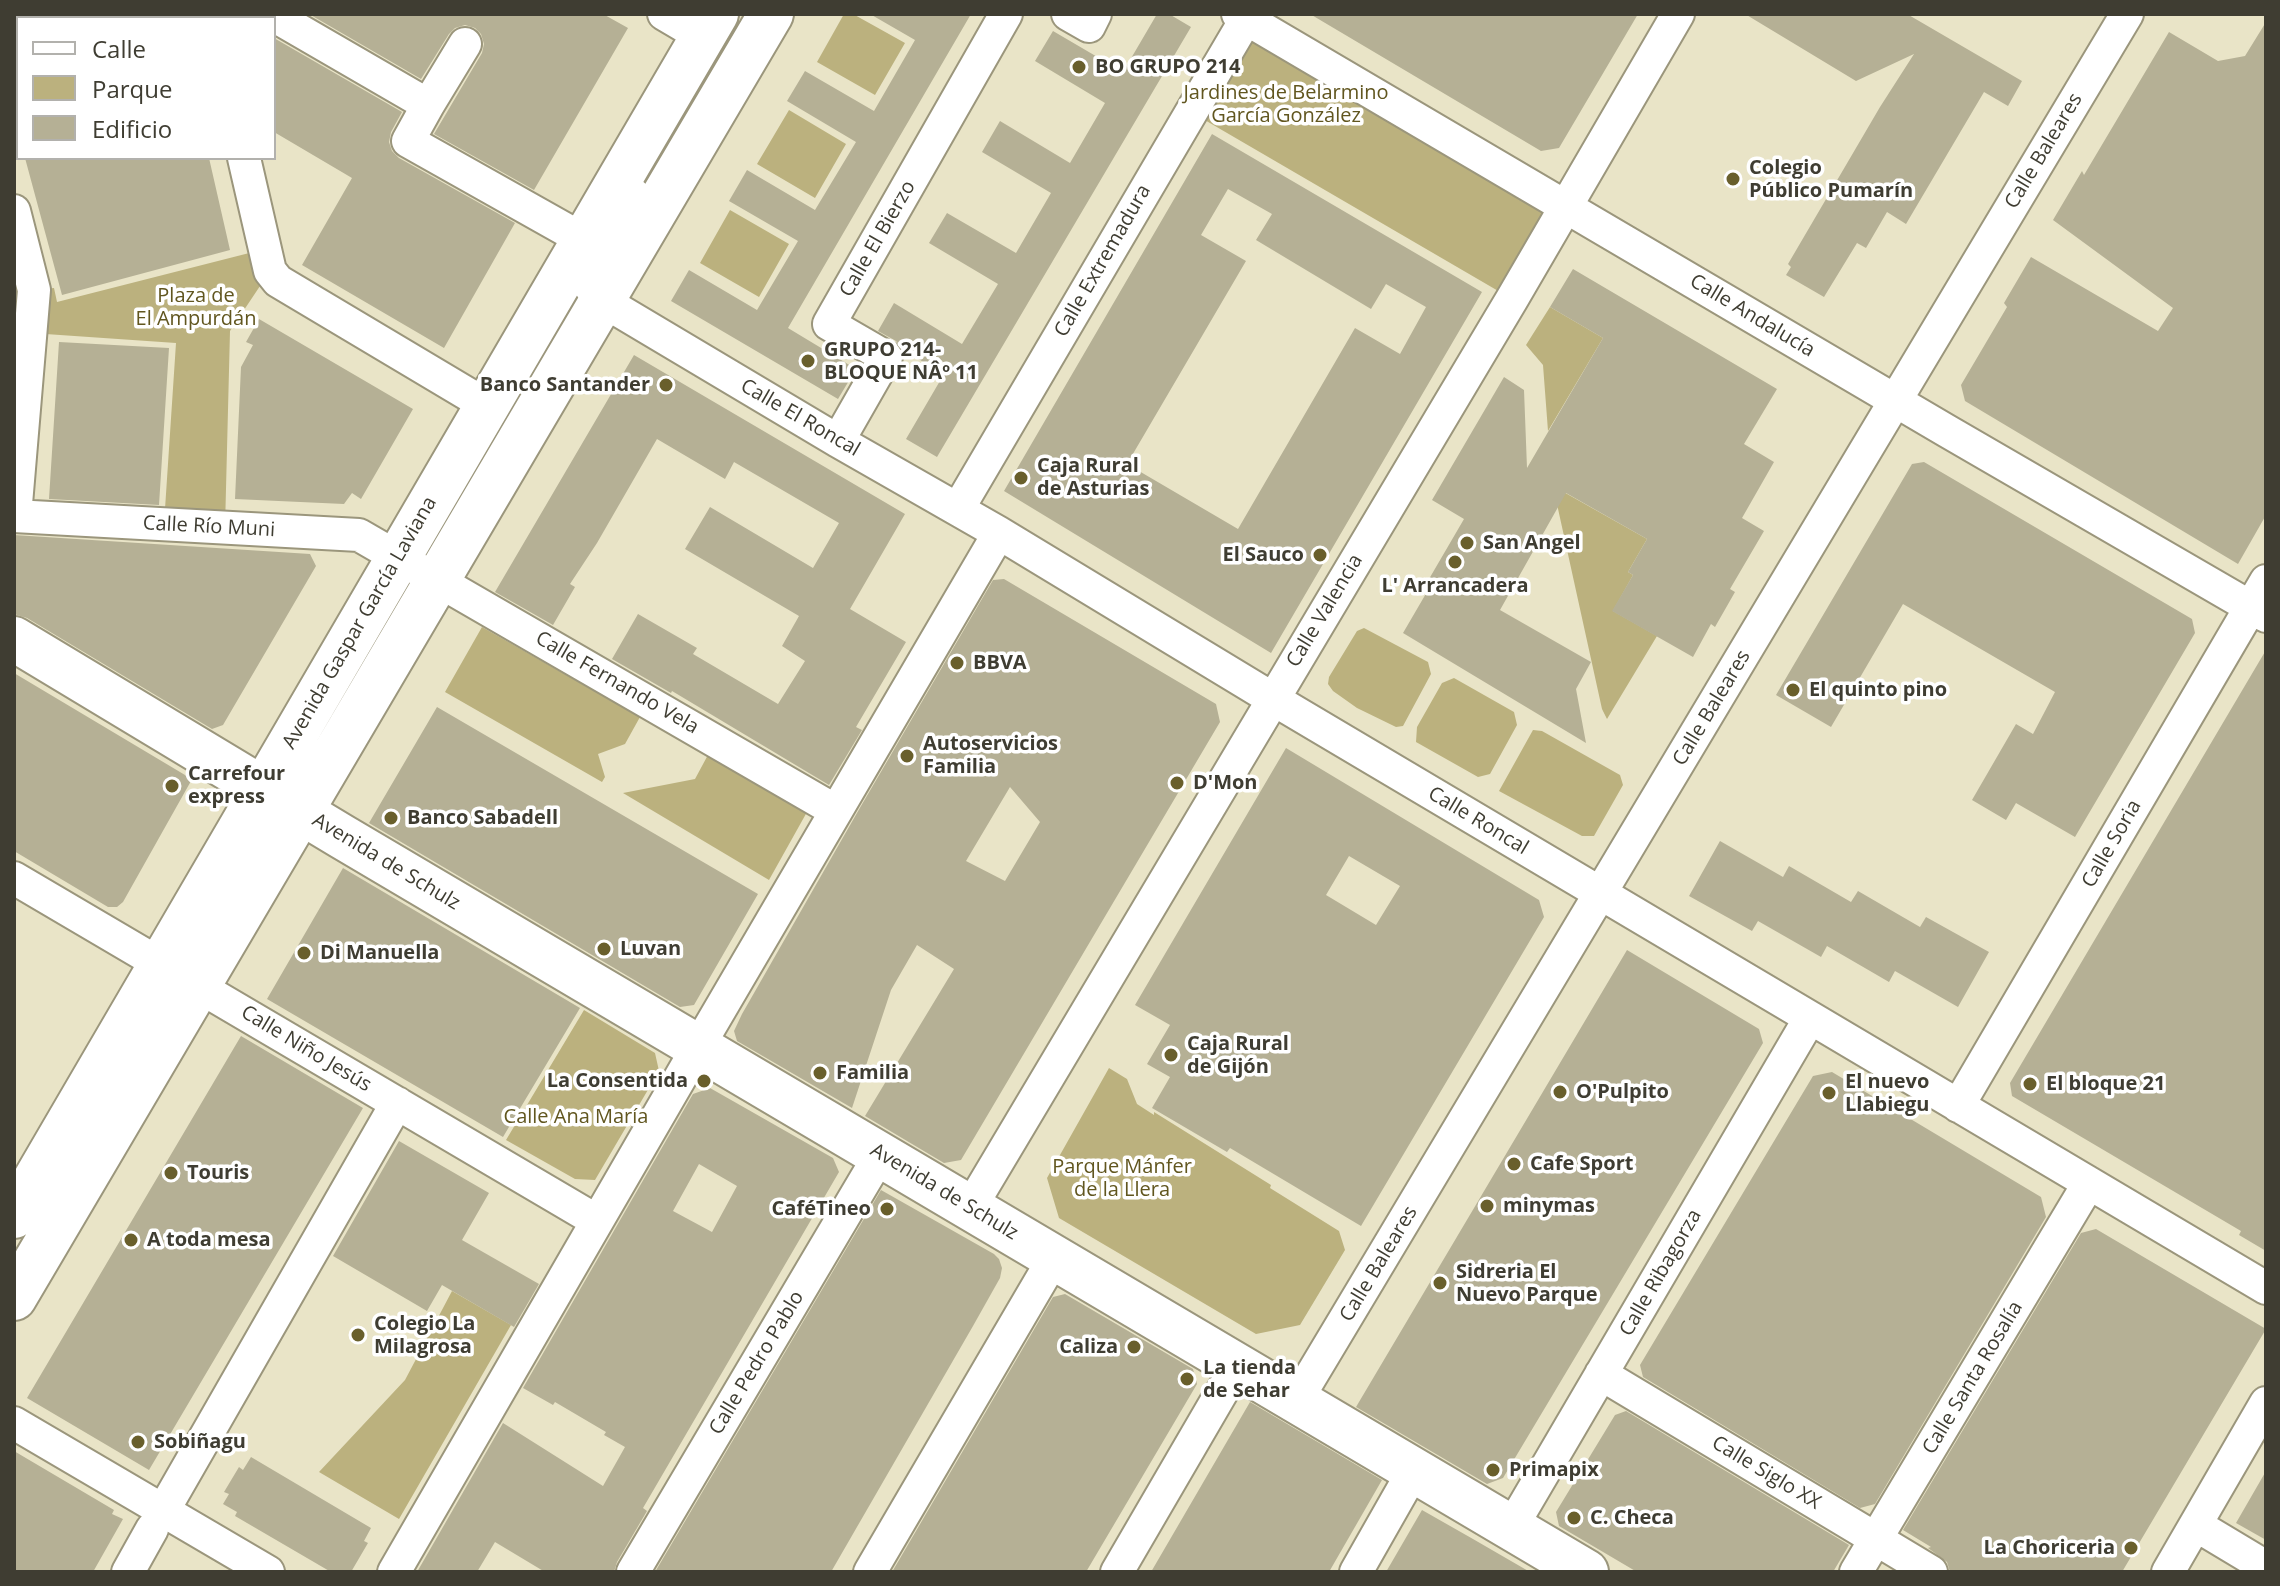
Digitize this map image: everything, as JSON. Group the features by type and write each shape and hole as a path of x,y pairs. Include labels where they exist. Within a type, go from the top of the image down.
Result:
{"main road":[{"name":"Avenida Gaspar García Laviana","path":"14,1216 180,975 301,812 771,14"},
{"name":"Avenida Gaspar García Laviana","path":"14,1298 180,975 263,789 710,25"},
{"path":"14,639 263,789"},
{"name":"Avenida de Schulz","path":"263,789 1586,1572"}],"street":[{"path":"664,14 710,25"},
{"name":"Calle El Bierzo","path":"838,441 886,357 829,324 1006,14"},
{"path":"1068,14 1089,26 1095,14"},
{"name":"Calle Valencia","path":"970,1208 1678,14"},
{"name":"Calle Baleares","path":"1296,1401 2127,14"},
{"name":"Calle Andalucía","path":"1245,16 1895,401 2261,601"},
{"name":"Calle Extremadura","path":"958,509 1245,16"},
{"path":"276,17 428,105"},
{"path":"465,44 408,141 584,240"},
{"name":"Avenida Gaspar García Laviana","path":"603,301 591,288 595,270 661,142 658,113"},
{"path":"244,160 270,271 278,281 486,405"},
{"path":"14,211 34,290 14,516"},
{"name":"Calle El Roncal","path":"603,301 999,533"},
{"name":"Calle Río Muni","path":"14,516 359,535 398,557"},
{"path":"394,1572 999,533"},
{"name":"Calle Roncal","path":"999,533 1958,1106"},
{"name":"Calle Fernando Vela","path":"398,557 836,811"},
{"name":"Calle Soria","path":"1958,1106 2261,601"},
{"name":"Calle Niño Jesús","path":"14,878 597,1221"},
{"name":"Calle Ribagorza","path":"1511,1528 1810,1018"},
{"path":"128,1572 397,1103"},
{"path":"1958,1106 2266,1288"},
{"name":"Calle Pedro Pablo","path":"633,1572 880,1155"},
{"name":"Calle Santa Rosalía","path":"1856,1572 2089,1183"},
{"path":"870,1572 1054,1258"},
{"path":"1117,1572 1237,1366"},
{"name":"Calle Siglo XX","path":"1601,1374 1931,1572"},
{"path":"2168,1572 2266,1403"},
{"path":"14,1423 158,1520 268,1572"},
{"path":"1356,1572 1414,1470"},
{"path":"2196,1525 2266,1567"}],"green space":[{"path":"844,14 853,14 905,43 875,95 817,62"},
{"name":"Jardines de Belarmino García González","path":"1247,19 1566,207 1512,299 1191,112"},
{"path":"789,110 846,144 815,198 757,164"},
{"path":"730,210 789,244 759,297 700,263"},
{"name":"Plaza de El Ampurdán","path":"14,211 34,290 54,288 57,302 265,249 270,271 230,331 225,528 164,524 176,343 31,333 14,516"},
{"path":"1550,307 1603,338 1548,431 1543,365 1526,345"},
{"path":"1553,486 1647,539 1628,572 1633,575 1613,611 1657,636 1607,719 1602,709"},
{"path":"482,627 640,717 625,744 598,754 605,777 602,782 445,692"},
{"path":"1364,628 1428,662 1431,674 1403,726 1396,727 1357,708 1328,684 1329,677 1357,631"},
{"path":"1454,678 1514,712 1517,725 1490,774 1478,777 1416,742 1417,727 1442,683"},
{"path":"1533,730 1542,731 1620,775 1623,785 1594,836 1582,836 1499,791"},
{"path":"709,753 807,812 769,880 623,793 695,779"},
{"name":"Calle Ana María","path":"584,1010 655,1053 659,1071 595,1180 575,1179 506,1140"},
{"name":"Parque Mánfer de la Llera","path":"1109,1068 1127,1079 1137,1104 1271,1185 1270,1188 1339,1231 1345,1250 1300,1325 1256,1334 1059,1218 1047,1178"},
{"path":"452,1291 511,1325 399,1519 319,1472 405,1380"}],"building":[{"path":"309,14 603,14 628,28 534,190 434,134 482,53 484,44 475,28 465,25 455,28 421,79"},
{"path":"870,14 971,14 788,328 856,369 838,399 671,301 689,270 757,310 798,241 729,201 747,170 815,210 856,142 787,101 805,71 874,111 915,40"},
{"path":"1157,14 1169,14 1191,27 937,457 906,439 944,374 878,331 894,303 962,344 998,284 929,243 947,213 1016,253 1051,193 982,152 1000,121 1070,163 1105,103 1035,61 1053,31 1123,72"},
{"path":"1310,14 1638,14 1559,148 1541,151"},
{"path":"1745,14 1907,14 2022,81 2008,106 1984,92 1906,224 1887,212 1866,248 1857,243 1824,297 1786,275 1791,267 1788,264 1914,54 1856,81"},
{"path":"2266,22 2266,515 2238,564 1965,401 1961,385 2007,307 2004,303 2031,257 2158,331 2173,308 2053,220 2082,171 2084,175 2169,32 2218,61 2245,56"},
{"path":"276,39 402,112 389,142 399,158 515,223 444,348 302,265 352,178 276,133"},
{"path":"1212,134 1482,292 1271,653 1004,491","holes":["1228,189 1272,214 1256,240 1371,309 1386,284 1426,307 1400,354 1355,328 1238,529 1127,464 1246,261 1201,235"]},
{"path":"26,160 209,160 230,250 62,295"},
{"path":"1573,269 1777,389 1744,444 1774,462 1742,518 1764,531 1730,589 1735,592 1715,627 1711,624 1693,657 1612,611 1633,575 1628,572 1647,539 1566,493 1500,610 1591,662 1576,689 1586,743 1403,633 1431,585 1429,579 1464,519 1432,500 1504,377 1524,390 1527,468 1603,338 1550,307"},
{"path":"259,319 413,409 361,499 352,493 344,504 235,499 241,367 253,345 246,342"},
{"path":"59,342 169,348 159,505 49,499"},
{"path":"634,355 905,514 850,609 906,642 856,727 862,730 829,785 672,691 612,659 638,614 697,648 693,654 778,704 805,661 782,646 799,616 685,549 710,507 813,568 839,523 734,462 725,479 657,439 570,584 575,587 553,625 495,592"},
{"path":"1924,462 2192,619 2195,633 2075,837 2016,803 2006,820 1972,800 2016,724 2033,734 2055,692 1903,604 1831,727 1776,695 1912,464"},
{"path":"14,535 310,554 316,566 223,725 212,729 27,618 14,614"},
{"path":"1004,579 1216,704 1220,722 961,1160 944,1163 865,1116 954,969 917,945 891,990 852,1108 737,1041 734,1031 993,580","holes":["1010,787 1040,822 1005,881 966,861"]},
{"path":"2266,650 2266,1251 2239,1235 2241,1231 2012,1096 2010,1083"},
{"path":"14,673 191,781 123,902 117,907 108,907 14,851"},
{"path":"437,707 758,894 694,1005 680,1007 369,823"},
{"path":"1286,748 1539,900 1544,917 1361,1226 1230,1148 1227,1152 1152,1108 1170,1077 1147,1064 1170,1025 1135,1005","holes":["1349,856 1400,886 1376,925 1326,895"]},
{"path":"1720,841 1783,877 1789,866 1851,902 1858,891 1920,927 1926,917 1989,952 1958,1007 1895,971 1889,982 1827,946 1821,957 1758,921 1752,931 1689,896"},
{"path":"343,868 580,1008 503,1137 267,999"},
{"path":"1627,950 1759,1029 1763,1043 1503,1478 1487,1484 1356,1407"},
{"path":"241,1036 363,1108 149,1470 27,1398"},
{"path":"1832,1072 2041,1197 2046,1217 1875,1504 1860,1508 1643,1377 1640,1365 1813,1076"},
{"path":"710,1088 833,1158 839,1172 643,1508 647,1511 614,1572 545,1572 495,1542 477,1572 417,1572 503,1423 603,1486 625,1447 555,1402 553,1405 523,1388 693,1094","holes":["699,1164 737,1186 712,1232 673,1211"]},
{"path":"399,1141 489,1193 462,1240 539,1284 514,1327 442,1285 427,1311 333,1256"},
{"path":"881,1190 994,1254 1002,1268 1000,1278 973,1326 831,1572 655,1572"},
{"path":"2096,1229 2266,1329 2122,1572 1950,1572 1947,1562 1928,1548 1931,1547 1903,1530 2081,1233"},
{"path":"1065,1294 1193,1369 1197,1384 1086,1572 892,1572 1053,1297"},
{"path":"1250,1402 1382,1480 1329,1572 1151,1572"},
{"path":"1626,1411 1849,1545 1833,1572 1637,1572 1559,1526 1556,1512 1615,1415"},
{"path":"14,1451 114,1510 112,1514 123,1519 93,1572 14,1572"},
{"path":"251,1457 371,1528 364,1541 368,1543 351,1572 331,1572 235,1516 237,1512 223,1504 229,1494 224,1492 239,1467 243,1470"},
{"path":"2266,1471 2266,1540 2236,1523"},
{"path":"1422,1510 1473,1539 1530,1572 1386,1572"}],"place":[{"name":"BO GRUPO 214","path":"1079,67"},
{"name":"Colegio Público Pumarín","path":"1733,179"},
{"name":"GRUPO 214- BLOQUE NÂº 11","path":"808,361"},
{"name":"Banco Santander","path":"666,385"},
{"name":"Caja Rural de Asturias","path":"1021,478"},
{"name":"San Angel","path":"1467,543"},
{"name":"El Sauco","path":"1320,555"},
{"name":"L' Arrancadera","path":"1455,562"},
{"name":"BBVA","path":"957,663"},
{"name":"El quinto pino","path":"1793,690"},
{"name":"Autoservicios Familia","path":"907,756"},
{"name":"D'Mon","path":"1177,783"},
{"name":"Carrefour express","path":"172,786"},
{"name":"Banco Sabadell","path":"391,818"},
{"name":"Luvan","path":"604,949"},
{"name":"Di Manuella","path":"304,953"},
{"name":"Caja Rural de Gijón","path":"1171,1055"},
{"name":"Familia","path":"820,1073"},
{"name":"La Consentida","path":"704,1081"},
{"name":"El bloque 21","path":"2030,1084"},
{"name":"O'Pulpito","path":"1560,1092"},
{"name":"El nuevo Llabiegu","path":"1829,1093"},
{"name":"Cafe Sport","path":"1514,1164"},
{"name":"Touris","path":"171,1173"},
{"name":"minymas","path":"1487,1206"},
{"name":"CaféTineo","path":"887,1209"},
{"name":"A toda mesa","path":"131,1240"},
{"name":"Sidreria El Nuevo Parque","path":"1440,1283"},
{"name":"Colegio La Milagrosa","path":"358,1335"},
{"name":"Caliza","path":"1134,1347"},
{"name":"La tienda de Sehar","path":"1187,1379"},
{"name":"Sobiñagu","path":"138,1442"},
{"name":"Primapix","path":"1493,1470"},
{"name":"C. Checa","path":"1574,1518"},
{"name":"La Choriceria","path":"2131,1548"}]}
